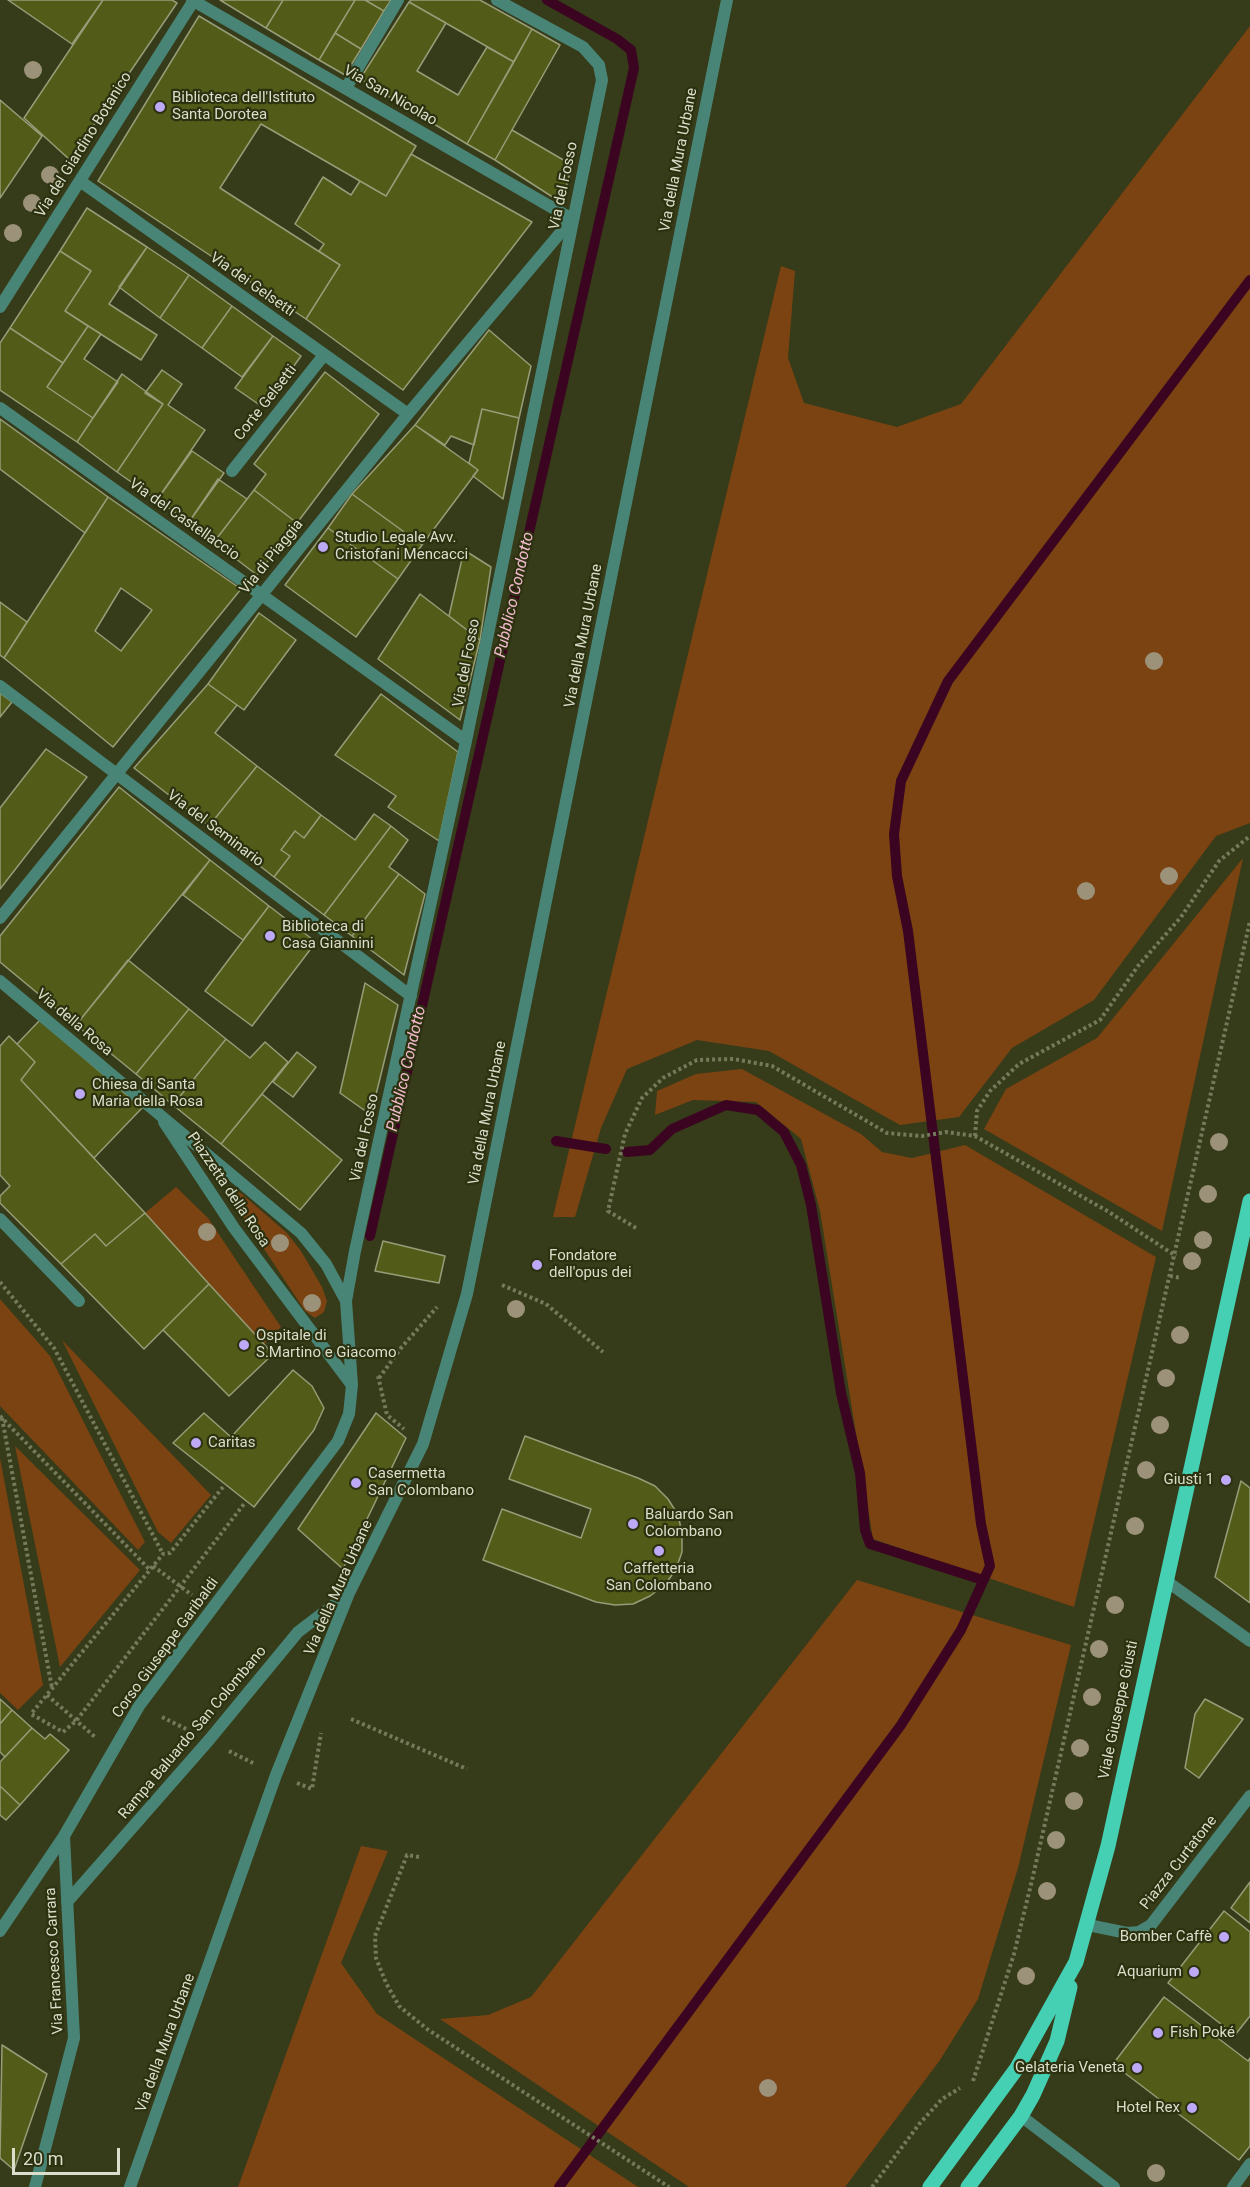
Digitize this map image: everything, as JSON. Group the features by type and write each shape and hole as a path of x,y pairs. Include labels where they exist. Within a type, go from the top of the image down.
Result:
{"main road":[{"name":"Viale Giuseppe Giusti","path":"930,2187 1017,2068 1052,2010 1076,1962 1108,1846 1250,1201"},
{"path":"968,2187 1021,2116 1057,2041 1076,1962"}],"street":[{"name":"Via San Nicolao","path":"194,0 572,219"},
{"name":"Via del Giardino Botanico","path":"0,307 194,0"},
{"path":"346,88 398,0"},
{"name":"Via del Fosso","path":"352,1385 346,1302 355,1251 466,741 602,80 598,65 582,47 497,0"},
{"name":"Via della Mura Urbane","path":"130,2187 276,1775 349,1593 423,1444 467,1294 727,0"},
{"name":"Via dei Gelsetti","path":"80,181 408,414"},
{"name":"Via di Piaggia","path":"0,918 408,414 572,219"},
{"name":"Corte Gelsetti","path":"232,471 324,355"},
{"name":"Via del Castellaccio","path":"0,408 466,741"},
{"name":"Via del Seminario","path":"0,686 411,996"},
{"name":"Via della Rosa","path":"0,981 157,1111"},
{"name":"Piazzetta della Rosa","path":"157,1111 301,1233 326,1264 346,1302"},
{"name":"Piazzetta della Rosa","path":"157,1111 234,1228 352,1385"},
{"path":"0,1219 79,1301"},
{"name":"Corso Giuseppe Garibaldi","path":"0,1931 64,1836 139,1706 338,1441 349,1414 352,1385"},
{"path":"1165,1580 1250,1641"},
{"name":"Rampa Baluardo San Colombano","path":"67,1902 209,1740 298,1632 349,1593"},
{"name":"Piazza Curtatone","path":"1088,1925 1128,1933 1139,1932 1151,1924 1250,1796"},
{"name":"Via Francesco Carrara","path":"34,2187 74,2038 64,1836"},
{"path":"1021,2116 1114,2187"},
{"path":"1233,2187 1250,2164"}],"path":[{"path":"975,1136 977,1110 990,1091 1019,1064 1100,1020 1138,966 1181,918 1219,861 1250,836"},
{"path":"995,2018 1028,1899 1176,1256 1250,921"},
{"path":"636,1228 608,1211 626,1134 642,1098 663,1078 697,1060 734,1059 772,1066 887,1133 922,1136 946,1132 975,1136 1109,1212 1176,1256"},
{"path":"1170,1276 1181,1278"},
{"path":"0,1282 54,1348 163,1554"},
{"path":"502,1285 546,1304 603,1353"},
{"path":"379,1378 401,1348 441,1302 467,1294"},
{"path":"377,1367 387,1415 423,1444"},
{"path":"1,1417 150,1570"},
{"path":"1,1417 52,1689"},
{"path":"223,1487 170,1553 163,1554 31,1714 63,1732 76,1721 244,1504"},
{"path":"153,1566 172,1581"},
{"path":"47,1695 91,1733"},
{"path":"351,1719 467,1769"},
{"path":"316,1774 322,1729"},
{"path":"419,1857 406,1855 375,1936 376,1958 399,2006 427,2029 669,2187"},
{"path":"872,2187 920,2123 942,2099 960,2088"}],"shaded area":[{"path":"1250,26 1250,823 1216,836 1094,1000 1012,1048 959,1117 900,1125 769,1051 697,1040 627,1069 601,1128 575,1217 553,1217 781,266 795,271 788,358 804,403 897,427 961,404"},
{"path":"1243,858 1162,1231 984,1129 1006,1089 1097,1038"},
{"path":"742,1069 861,1134 882,1152 912,1158 965,1145 1156,1257 1074,1607 873,1539 820,1211 801,1139 756,1102 693,1100 655,1115 657,1091 696,1074"},
{"path":"176,1187 208,1218 281,1327 264,1344 145,1213"},
{"path":"236,1191 287,1233 301,1251 322,1287 327,1301 324,1312 315,1318 305,1311 233,1202 232,1197"},
{"path":"0,1299 50,1356 145,1542 138,1550 0,1406"},
{"path":"62,1340 211,1495 171,1543 158,1532"},
{"path":"15,1446 140,1570 60,1667"},
{"path":"0,1458 43,1685 18,1710 0,1693"},
{"path":"857,1580 1071,1645 1018,1868 978,1999 940,2060 845,2187 689,2187 440,2019 488,2015 531,1997"},
{"path":"361,1846 388,1851 341,1963 377,2014 638,2187 238,2187"}],"building":[{"path":"8,0 103,0 72,44"},
{"path":"103,0 172,0 177,3 70,160 24,118"},
{"path":"220,0 283,0 266,28"},
{"path":"283,0 355,0 319,60 266,28"},
{"path":"355,0 365,0 384,11 361,49 335,33"},
{"path":"365,0 391,0 384,11"},
{"path":"411,0 480,0 532,29 514,62 409,2"},
{"path":"409,2 446,23 417,71 458,95 487,47 514,62 467,144 360,79"},
{"path":"199,16 416,146 386,196 261,124 220,188 340,265 306,319 98,181"},
{"path":"532,29 560,45 495,160 467,144"},
{"path":"335,33 361,49 345,75 319,60"},
{"path":"0,100 42,136 0,198"},
{"path":"512,130 572,165 562,203 495,160"},
{"path":"411,154 532,222 403,390 306,319 340,265 319,251 324,244 295,224 323,177 351,195 360,181 386,196"},
{"path":"87,208 147,247 109,304 157,335 141,360 65,311 91,271 60,251"},
{"path":"147,247 189,275 160,318 119,287"},
{"path":"60,251 91,271 65,311 88,326 63,363 10,328"},
{"path":"189,275 232,306 202,348 160,318"},
{"path":"232,306 273,336 242,377 202,348"},
{"path":"88,326 101,334 84,359 118,382 93,418 47,387"},
{"path":"10,328 63,363 47,387 93,418 77,442 0,390 0,343"},
{"path":"489,330 531,366 519,418 482,409 474,445 451,436 445,445 415,425"},
{"path":"273,336 301,356 264,408 235,388"},
{"path":"162,370 182,384 168,405 205,430 157,500 117,472 163,404 145,393"},
{"path":"325,372 379,414 297,523 254,490 266,474 254,464"},
{"path":"122,374 163,404 117,472 77,442"},
{"path":"482,409 519,418 503,499 473,476 478,470 469,463"},
{"path":"0,419 108,497 85,533 0,469"},
{"path":"415,425 478,470 422,545 352,494"},
{"path":"192,451 224,473 189,522 157,500"},
{"path":"218,479 247,499 214,542 189,522"},
{"path":"254,490 297,523 257,575 214,542"},
{"path":"352,494 422,545 398,579 328,528"},
{"path":"108,497 241,589 113,747 4,658","holes":["121,588 152,610 121,651 95,631"]},
{"path":"328,528 398,579 356,637 285,585"},
{"path":"464,550 491,567 480,640 449,616"},
{"path":"420,594 480,640 460,720 378,659"},
{"path":"0,602 27,622 4,658 0,655"},
{"path":"259,613 296,640 244,710 208,684"},
{"path":"208,684 237,705 215,733 257,766 209,826 134,768"},
{"path":"0,693 12,702 0,717"},
{"path":"381,694 458,752 439,841 388,807 396,796 335,755"},
{"path":"46,749 87,777 0,889 0,808"},
{"path":"257,766 321,815 304,838 295,831 281,850 290,856 274,877 209,826"},
{"path":"119,787 210,860 76,1025 0,962 0,936"},
{"path":"374,814 391,826 324,915 274,877 290,856 281,850 295,831 304,838 321,815 355,840"},
{"path":"391,826 408,840 389,867 399,874 352,936 324,915"},
{"path":"210,860 269,906 243,940 183,895"},
{"path":"399,874 425,894 404,975 352,936"},
{"path":"269,906 316,942 252,1026 205,991"},
{"path":"128,960 189,1009 136,1074 76,1025"},
{"path":"365,983 398,1005 371,1115 340,1093"},
{"path":"189,1009 226,1039 173,1105 136,1074"},
{"name":"Chiesa di Santa Maria della Rosa","path":"40,1020 142,1108 94,1158 21,1080 35,1062 17,1044"},
{"path":"9,1036 35,1062 21,1080 145,1213 106,1246 95,1234 61,1264 0,1203 0,1196 10,1186 0,1175 0,1046"},
{"path":"226,1039 250,1058 265,1042 288,1062 221,1144 173,1105"},
{"path":"297,1052 316,1067 293,1097 273,1082"},
{"path":"262,1094 342,1160 300,1210 221,1144"},
{"path":"145,1213 209,1284 144,1349 61,1264 95,1234 106,1246"},
{"path":"383,1241 445,1256 439,1283 375,1271"},
{"path":"209,1284 273,1354 229,1396 163,1330"},
{"path":"293,1370 312,1386 324,1408 314,1430 254,1507 173,1443 204,1413 231,1437"},
{"name":"Casermetta San Colombano","path":"376,1413 406,1438 343,1569 298,1529"},
{"name":"Baluardo San Colombano","path":"525,1436 638,1478 655,1486 668,1499 678,1515 682,1533 682,1552 676,1569 665,1585 650,1596 633,1604 615,1605 596,1602 483,1560 502,1509 581,1538 591,1509 509,1479"},
{"path":"1241,1481 1250,1488 1250,1603 1215,1577"},
{"path":"0,1699 12,1710 0,1724"},
{"path":"1205,1699 1243,1719 1199,1778 1185,1768 1195,1714"},
{"path":"12,1710 32,1728 5,1757 0,1752 0,1724"},
{"path":"32,1728 45,1739 50,1734 69,1750 20,1805 0,1786 0,1762"},
{"path":"0,1786 20,1805 6,1820 0,1815"},
{"path":"1250,1882 1250,1923 1231,1908"},
{"path":"1224,1911 1250,1932 1250,2016 1235,2035 1168,1983"},
{"path":"1164,1997 1248,2061 1250,2058 1250,2146 1239,2160 1113,2064"},
{"path":"2,2045 47,2074 14,2170 0,2158"}],"waterway":[{"name":"Pubblico Condotto","path":"370,1236 634,68 631,50 617,39 547,0"},
{"path":"559,2187 901,1725 961,1630 990,1566 981,1524 908,931 897,876 894,834 901,781 948,681 1250,280"},
{"path":"627,1152 650,1150 672,1129 726,1105 758,1110 784,1132 801,1165 811,1205 841,1393 860,1473 865,1530 870,1544 983,1580"},
{"path":"556,1141 606,1149"}],"place":[{"name":"Biblioteca dell'Istituto Santa Dorotea","path":"160,107"},
{"name":"Studio Legale Avv. Cristofani Mencacci","path":"323,547"},
{"name":"Biblioteca di Casa Giannini","path":"270,936"},
{"name":"Chiesa di Santa Maria della Rosa","path":"80,1094"},
{"name":"Fondatore dell'opus dei","path":"537,1265"},
{"name":"Ospitale di S.Martino e Giacomo","path":"244,1345"},
{"name":"Caritas","path":"196,1443"},
{"name":"Giusti 1","path":"1226,1480"},
{"name":"Casermetta San Colombano","path":"356,1483"},
{"name":"Baluardo San Colombano","path":"633,1524"},
{"name":"Caffetteria San Colombano","path":"659,1551"},
{"name":"Bomber Caffè","path":"1224,1937"},
{"name":"Aquarium","path":"1194,1972"},
{"name":"Fish Poké","path":"1158,2033"},
{"name":"Gelateria Veneta","path":"1137,2068"},
{"name":"Hotel Rex","path":"1192,2108"}]}
